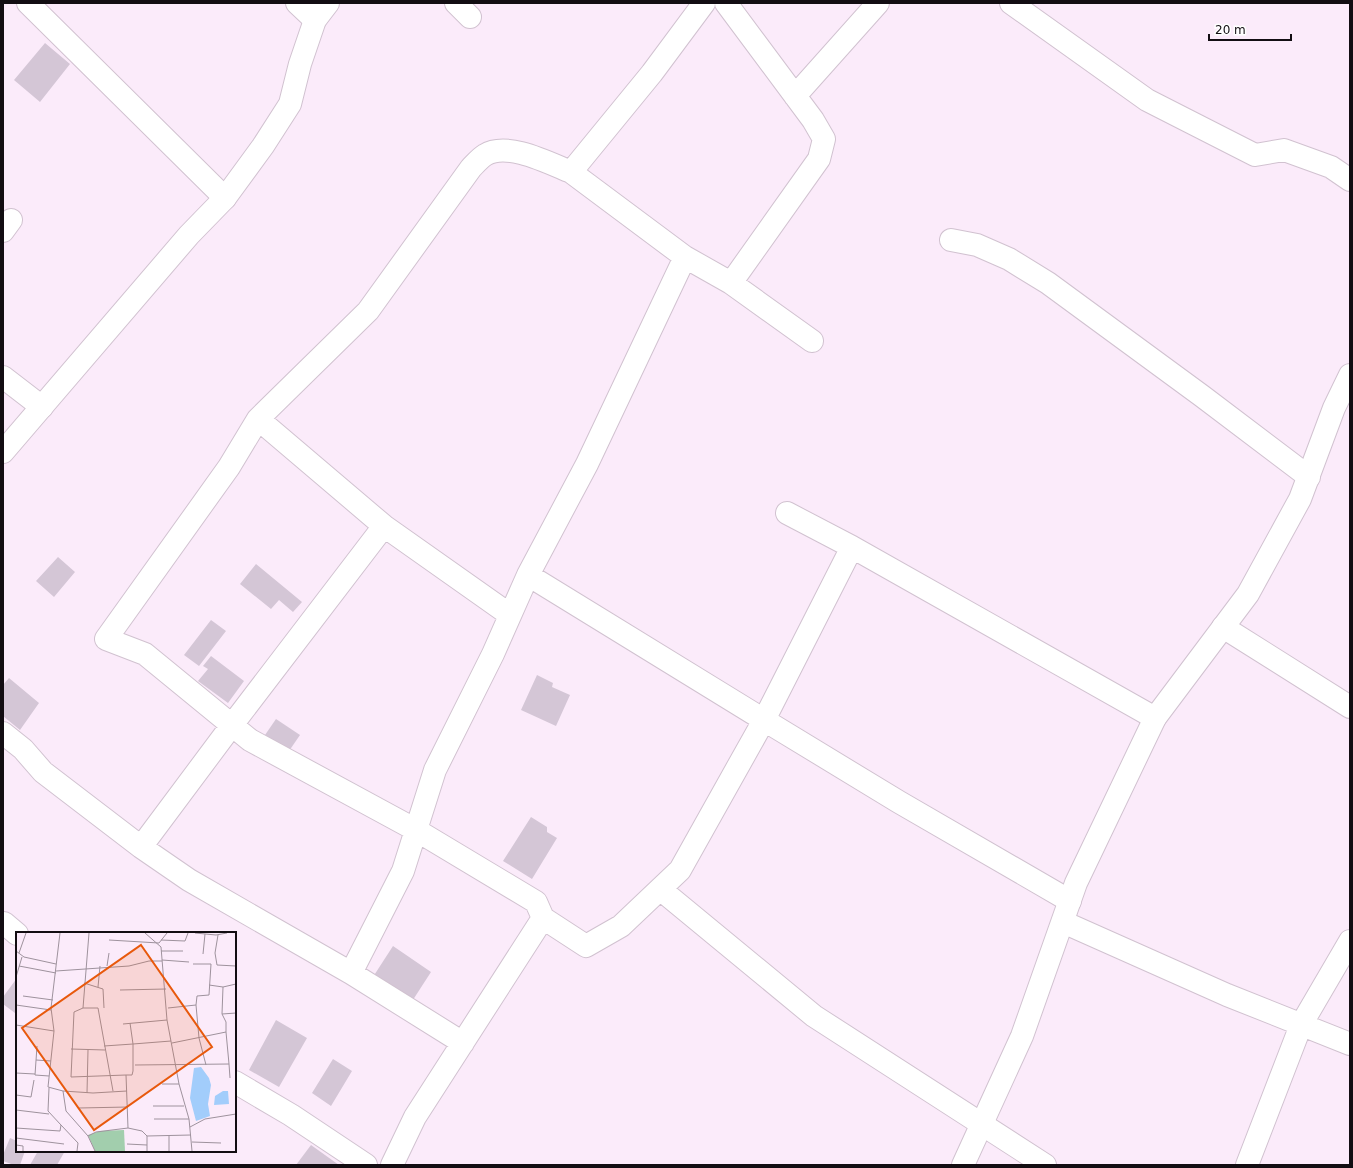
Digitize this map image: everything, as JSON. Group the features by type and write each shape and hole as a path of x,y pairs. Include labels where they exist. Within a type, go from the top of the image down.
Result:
{"street":[{"path":"28,3 225,198"},
{"path":"3,452 189,235 225,198 264,146 290,104 300,64 321,11 297,3"},
{"path":"571,172 652,73 704,3"},
{"path":"726,3 813,120 824,139 819,160 731,283"},
{"path":"795,96 878,3"},
{"path":"1011,3 1147,100 1255,154 1284,150 1331,167 1350,180"},
{"path":"812,341 731,283 685,257 571,172 518,152 497,150 484,155 471,168 368,311 258,419 229,467 106,639 146,654 250,740 416,830 536,902 543,918 586,946 621,926 680,870 764,720 852,547"},
{"path":"951,240 977,245 1009,259 1048,283 1309,477"},
{"path":"351,973 403,871 436,770 510,616 528,575 590,458 685,257"},
{"path":"963,1165 1022,1036 1076,883 1155,718 1248,594 1300,499 1334,408 1350,375"},
{"path":"3,377 42,408"},
{"path":"258,419 384,526 510,616"},
{"path":"787,513 852,547 1155,718"},
{"path":"141,847 232,724 384,526"},
{"path":"528,575 899,802 1070,901"},
{"path":"1223,627 1350,707"},
{"path":"3,733 23,749 43,772 141,847 190,880 351,973 463,1043"},
{"path":"660,889 814,1016 1045,1165"},
{"path":"392,1165 415,1117 543,918"},
{"path":"1062,922 1227,995 1350,1044"},
{"path":"1247,1165 1301,1025 1350,940"},
{"path":"236,1083 291,1115 366,1165"}],"building":[{"path":"45,43 70,64 40,102 14,80"},
{"path":"58,557 75,572 54,597 36,581"},
{"path":"256,564 302,602 293,612 279,600 271,609 240,584"},
{"path":"211,620 226,631 199,666 184,655"},
{"path":"211,656 244,681 228,703 198,681 208,669 203,666"},
{"path":"537,675 553,683 552,687 570,695 556,726 521,710"},
{"path":"9,678 39,703 20,730 3,716 3,685"},
{"path":"276,719 300,735 289,751 265,735"},
{"path":"531,817 547,827 547,832 557,838 532,879 503,861"},
{"path":"393,946 431,972 409,1006 371,980"},
{"path":"16,979 15,1013 3,1004 3,997"},
{"path":"276,1020 307,1038 279,1087 249,1070"},
{"path":"333,1059 352,1071 331,1106 312,1093"},
{"path":"10,1138 16,1141 16,1152 25,1152 20,1165 14,1165 3,1161 3,1155"},
{"path":"311,1145 339,1165 296,1165"},
{"path":"37,1152 64,1152 57,1165 30,1165"}]}
